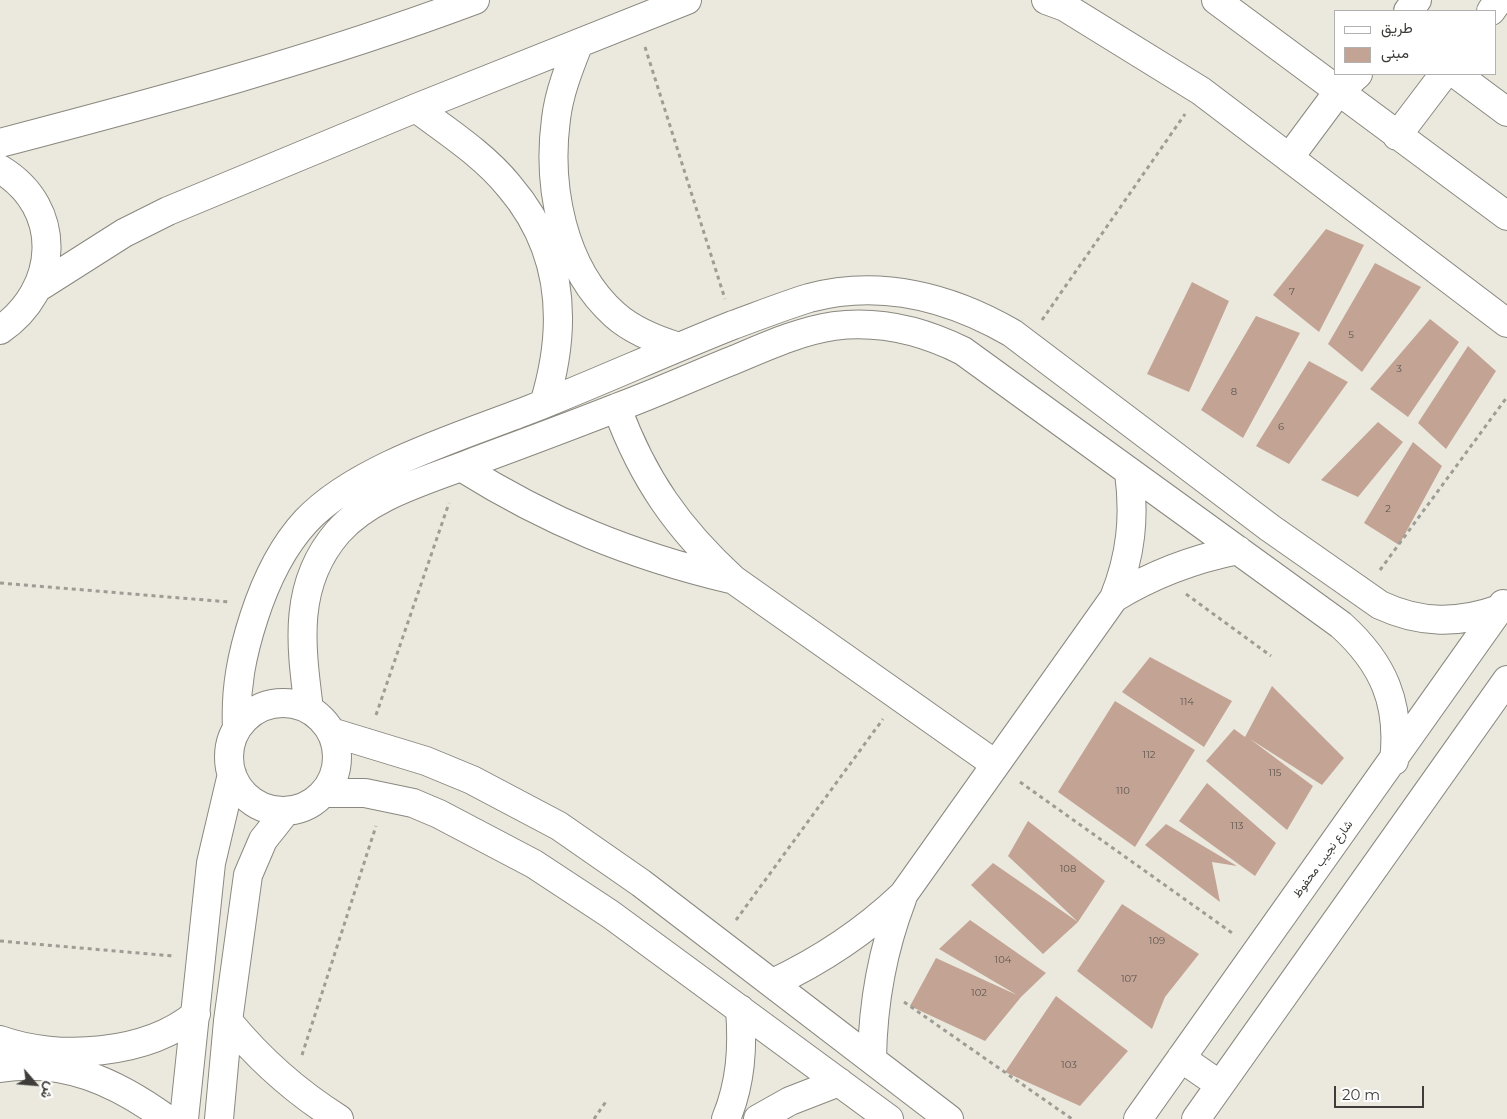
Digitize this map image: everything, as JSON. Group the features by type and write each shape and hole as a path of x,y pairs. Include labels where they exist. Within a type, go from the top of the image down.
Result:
{"street":[{"path":"0,143 256,75 406,26 475,0"},
{"path":"39,287 109,242 168,211 416,108 687,0"},
{"path":"1046,0 1065,7 1202,91 1507,323"},
{"path":"1216,0 1507,216"},
{"path":"1409,10 1417,0"},
{"path":"544,404 557,349 559,321 554,235 553,143 561,92 579,44"},
{"path":"1289,158 1338,92 1357,75"},
{"path":"1397,136 1443,75"},
{"path":"1457,75 1507,112"},
{"path":"416,108 487,163 509,185 528,211 554,235 584,279 615,315 635,329 656,340 679,347"},
{"path":"0,169 24,188 36,206 44,225 47,246 46,267 39,287 29,305 7,325 0,354"},
{"path":"238,728 236,705 241,659 258,604 275,566 289,543 306,521 324,505 357,483 387,467 733,325 802,301 840,292 870,290 929,297 958,305 986,318 1026,344 1270,528 1362,594 1392,611 1419,619 1460,620 1504,604"},
{"path":"916,332 929,297"},
{"path":"309,709 301,644 302,614 309,585 321,557 338,532 378,502 400,490 617,408 765,347 808,332 835,326 889,326 916,332 956,348 985,366 1238,550 1359,641 1374,660 1392,700 1396,734 1394,761"},
{"path":"617,408 640,463 659,496 704,553 734,580 995,764"},
{"path":"461,467 530,508 566,526 621,548 677,566 734,580"},
{"path":"773,982 829,954 880,917 903,895 1114,598 1128,557 1132,536 1133,515 1129,472"},
{"path":"1114,598 1158,574 1184,564 1238,550"},
{"name":"شارع نجيب محفوظ","path":"1138,1119 1256,950 1394,761 1504,604"},
{"path":"1196,1119 1507,680"},
{"path":"278,703 294,704 309,709 321,719 331,732 336,747 337,763 332,779 323,793 300,808 286,811 272,810 253,802 238,787 228,758 231,742 238,728 248,715 262,707 278,703"},
{"path":"331,732 426,761 472,780 559,826 601,853 773,982 949,1119"},
{"path":"184,1119 212,863 232,774"},
{"path":"323,793 365,793 386,796 439,814 526,859 573,888 657,948 889,1119"},
{"path":"219,1119 228,1021 248,875 263,840 286,811"},
{"path":"872,1058 877,984 892,924 903,895"},
{"path":"657,948 684,916"},
{"path":"726,1119 732,1105 739,1074 742,1041 740,1009"},
{"path":"0,1068 45,1058 135,1044 169,1031 185,1023 196,1014"},
{"path":"228,1021 269,1067 292,1087 339,1119"},
{"path":"0,1040 103,1080 130,1094 167,1119"},
{"path":"1181,1058 1220,1085"},
{"path":"758,1119 790,1101 839,1082"}],"path":[{"path":"637,20 733,325"},
{"path":"1026,344 1202,91"},
{"path":"1362,594 1507,397"},
{"path":"367,742 461,467"},
{"path":"1158,574 1270,656"},
{"path":"0,583 258,604"},
{"path":"719,942 899,696"},
{"path":"995,764 1256,950"},
{"path":"292,1087 386,796"},
{"path":"0,941 201,959"},
{"path":"877,984 1072,1119"},
{"path":"594,1119 607,1100"}],"building":[{"path":"1326,229 1364,245 1319,332 1273,295"},
{"path":"1375,263 1421,287 1362,372 1328,344"},
{"path":"1192,282 1229,301 1189,392 1147,374"},
{"path":"1256,316 1300,333 1243,438 1201,410"},
{"path":"1430,319 1459,342 1408,417 1370,389"},
{"path":"1468,346 1496,371 1446,449 1418,423"},
{"path":"1309,361 1348,382 1289,464 1256,446"},
{"path":"1378,422 1403,442 1358,497 1321,480"},
{"path":"1413,442 1442,466 1399,545 1364,523"},
{"path":"1150,657 1232,701 1204,747 1122,692"},
{"path":"1272,686 1344,758 1322,785 1250,739 1313,786 1287,830 1206,761 1234,729 1245,737"},
{"path":"1115,701 1195,750 1135,847 1058,792"},
{"path":"1207,783 1276,843 1255,876 1179,821"},
{"path":"1028,821 1105,881 1078,922 1008,856"},
{"path":"1166,824 1237,866 1212,862 1220,902 1145,845"},
{"path":"993,863 1078,922 1043,954 971,885"},
{"path":"1122,904 1199,954 1165,997 1152,1029 1077,971"},
{"path":"970,920 1046,973 1021,997 985,1041 910,1006 936,958 1017,995 939,949"},
{"path":"1056,996 1128,1051 1080,1106 1005,1072"}]}
